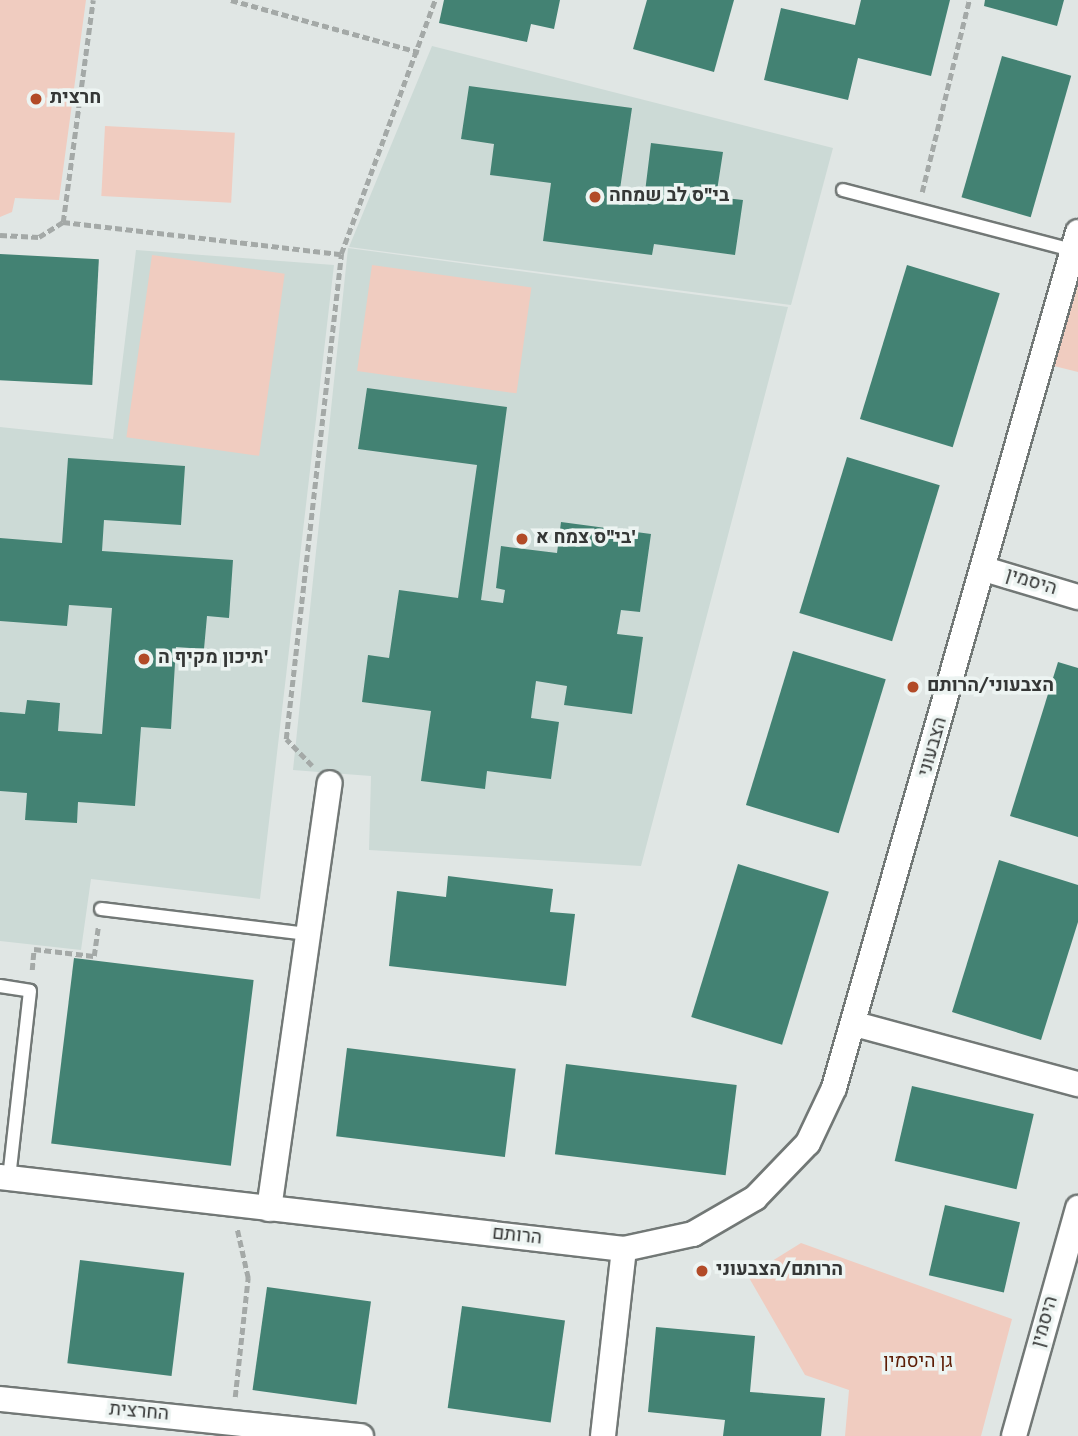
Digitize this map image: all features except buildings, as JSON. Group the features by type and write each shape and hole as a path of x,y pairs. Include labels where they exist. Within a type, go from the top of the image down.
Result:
{"street":[{"name":"הצבעוני","path":"755,1198 788,1168 824,1118 855,1024 1075,241"},
{"name":"היסמין","path":"984,569 1078,597"},
{"path":"269,1209 330,783"},
{"path":"855,1024 1078,1084"},
{"name":"הרותם","path":"4,1177 624,1249 693,1234 755,1198"},
{"name":"היסמין","path":"1014,1436 1078,1209"},
{"path":"603,1436 624,1249"},
{"name":"החרצית","path":"0,1399 361,1436"}],"lane":[{"path":"843,190 917,210 1075,241"},
{"path":"101,909 307,934"},
{"path":"0,986 30,991 4,1177"}],"path":[{"path":"64,222 93,0"},
{"path":"231,0 419,52"},
{"path":"330,783 286,739 341,254 419,52 435,0"},
{"path":"917,210 969,0"},
{"path":"0,235 39,237 64,222 341,254"},
{"path":"30,991 34,949 94,956 101,909"},
{"path":"231,1204 248,1278 232,1422"}],"shaded area":[{"name":"בי\"ס לב שמחה","path":"432,46 833,148 791,305 349,247"},
{"name":"בי\"ס צמח א'","path":"348,248 788,307 641,866 369,850 371,776 293,770"},
{"name":"תיכון מקיף ה'","path":"136,250 334,265 260,899 91,879 81,950 0,941 0,427 113,439"}],"green space":[{"name":"חרצית","path":"0,0 86,0 59,200 15,198 12,212 0,217"},
{"path":"105,126 235,133 231,203 101,196"},
{"path":"152,255 285,274 259,456 126,437"},
{"path":"372,265 531,287 517,393 357,371"},
{"path":"1078,285 1078,372 1054,366"},
{"name":"גן היסמין","path":"801,1243 1012,1319 981,1436 845,1436 849,1390 805,1375 748,1276"}],"place":[{"name":"חרצית","path":"36,99"},
{"name":"בי\"ס לב שמחה","path":"595,197"},
{"name":"בי\"ס צמח א'","path":"522,539"},
{"name":"תיכון מקיף ה'","path":"144,659"},
{"name":"הצבעוני/הרותם","path":"913,687"},
{"name":"הרותם/הצבעוני","path":"702,1271"}]}
